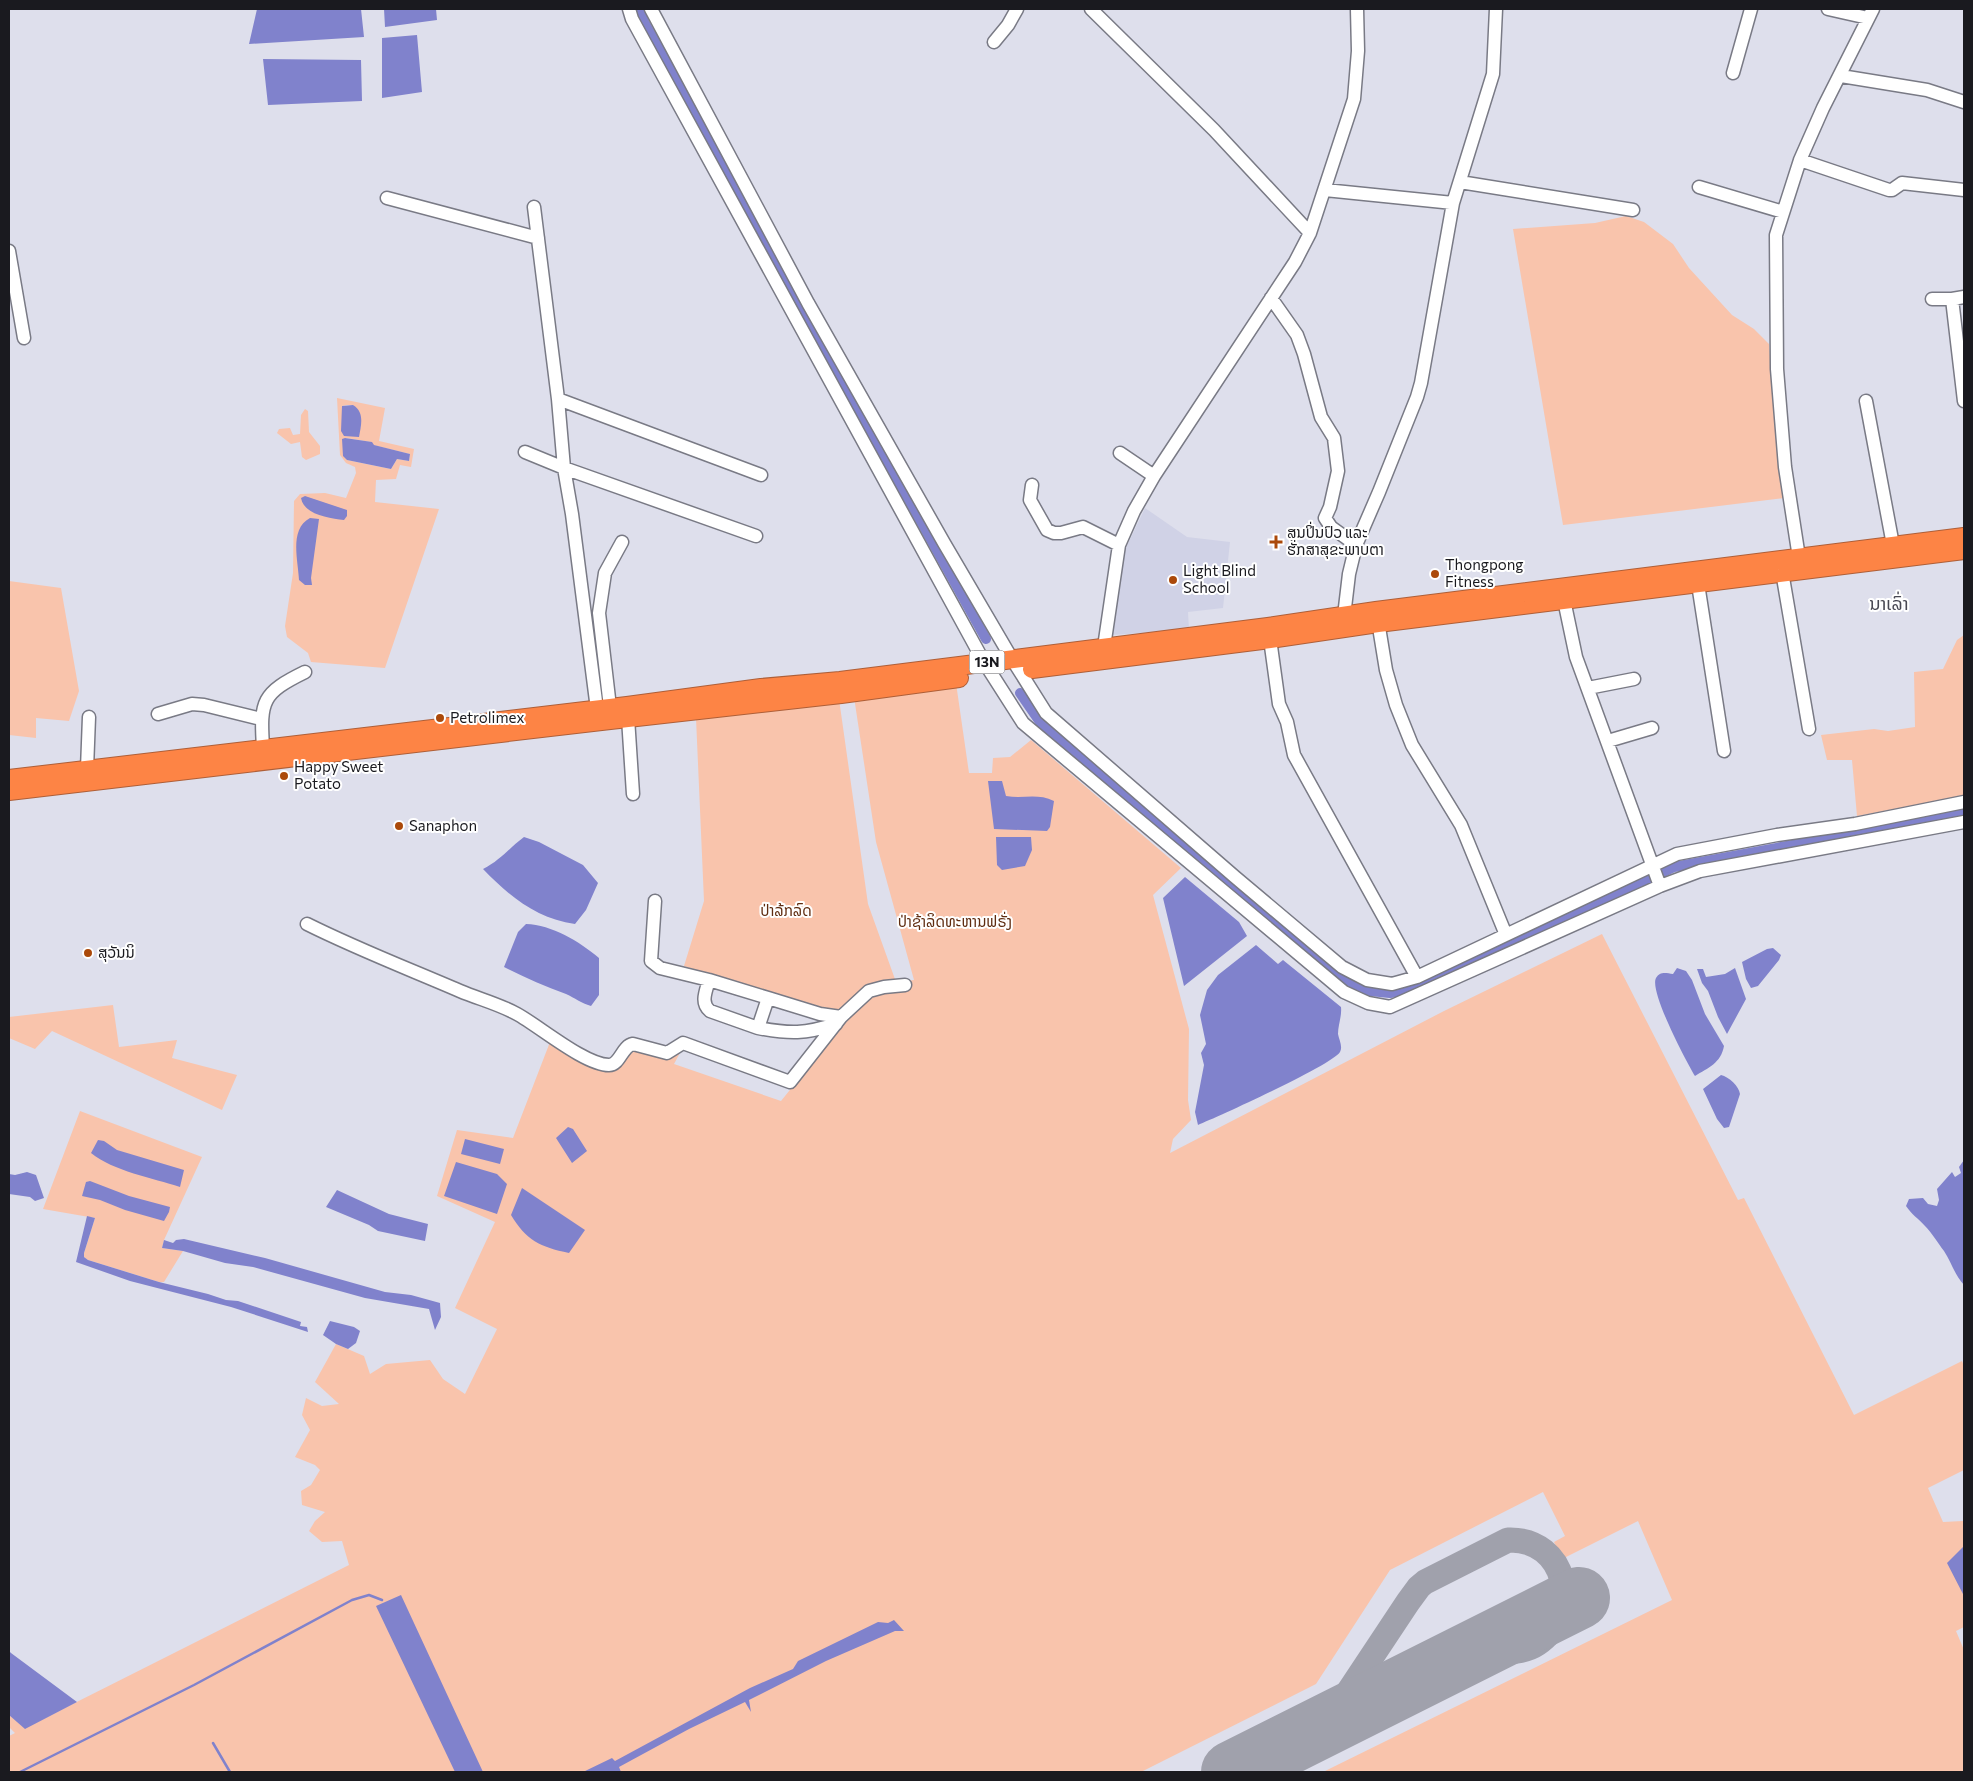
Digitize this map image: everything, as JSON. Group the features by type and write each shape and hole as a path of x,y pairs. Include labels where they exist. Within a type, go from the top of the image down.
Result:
{"highway":[{"name":"13N","path":"1377,617 1564,600 1698,584 1893,545 1964,537"},
{"name":"13N","path":"1800,564 1964,550"},
{"name":"13N","path":"1015,665 1104,647 1345,622 1782,567"},
{"name":"13N","path":"9,779 603,708 1270,639 1345,622"},
{"name":"13N","path":"9,791 841,694 987,668"}],"street":[{"path":"629,9 632,19 987,668 1023,723 1344,992 1368,1003 1390,1007 1657,876 1677,854 1777,835 1855,824 1964,802"},
{"path":"651,9 808,302 944,543 1015,665 1046,712 1235,877 1342,967 1366,980 1392,984 1417,977 1506,935 1657,876 1700,871 1964,822"},
{"path":"994,42 1008,25 1017,9"},
{"path":"1091,9 1214,130 1310,233"},
{"path":"1104,647 1119,545 1134,511 1154,476 1295,262 1310,233 1354,99 1358,51 1357,9"},
{"path":"1345,622 1349,574 1356,545 1417,397 1453,203 1493,74 1496,9"},
{"path":"1733,73 1750,9"},
{"path":"1800,564 1786,467 1777,369 1776,235 1800,160 1823,108 1841,76 1871,13 1828,9"},
{"path":"1841,76 1927,90 1964,102"},
{"path":"1800,160 1889,190 1902,183 1964,190"},
{"path":"1460,182 1633,210"},
{"path":"1699,187 1782,212"},
{"path":"1325,190 1453,203"},
{"path":"387,198 538,238"},
{"path":"534,207 558,399 564,468 603,708"},
{"path":"9,251 24,338"},
{"path":"1271,298 1297,335 1321,417 1334,438 1338,471 1330,507 1325,518 1331,527 1356,545"},
{"path":"1932,299 1958,298 1964,401"},
{"path":"558,399 761,475"},
{"path":"1866,401 1893,545"},
{"path":"525,452 564,468 756,536"},
{"path":"1120,453 1154,476"},
{"path":"1032,485 1030,500 1047,530 1061,533 1083,527 1119,545"},
{"path":"603,708 599,613 605,573 622,542"},
{"path":"1782,567 1809,729"},
{"path":"1698,584 1724,751"},
{"path":"1564,600 1576,657 1657,876"},
{"path":"1377,617 1386,670 1396,705 1412,746 1461,825 1506,935"},
{"path":"1270,639 1279,704 1287,722 1294,755 1417,977"},
{"path":"263,748 261,719 265,701 274,690 288,680 305,672"},
{"path":"1588,688 1634,679"},
{"path":"158,714 192,704 204,705 261,719"},
{"path":"88,769 89,717"},
{"path":"628,718 632,794"},
{"path":"1608,741 1652,728"},
{"path":"655,901 651,961 660,968 709,980 839,1020"},
{"path":"307,924 382,958 516,1013 586,1058 606,1064 615,1063 625,1048 630,1045 634,1044 667,1053 683,1043 790,1082 839,1020 869,991 905,985"},
{"path":"709,980 704,1003 706,1007 758,1028 792,1034 817,1030 839,1020"},
{"path":"758,1028 768,998"}],"shaded area":[{"name":"Light Blind School","path":"1145,508 1187,537 1230,542 1223,608 1188,612 1189,630 1111,635 1124,552"}],"green space":[{"path":"1626,216 1644,222 1673,244 1689,268 1732,315 1754,329 1769,344 1776,434 1785,498 1563,525 1513,229 1595,223"},
{"path":"337,398 385,408 379,441 414,449 411,467 400,465 396,479 376,480 375,502 439,509 385,668 311,662 308,653 287,637 285,626 293,573 294,501 300,494 325,493 346,498 356,473 355,467 346,463 340,455","holes":["353,405 359,413 361,423 358,437 342,406","346,438 371,442 373,445 410,454 409,461 397,459 391,469 347,460"]},
{"path":"305,409 308,411 309,432 320,446 320,454 306,460 302,457 300,442 291,444 277,433 279,429 290,428 293,435 300,434 301,415"},
{"path":"9,581 61,588 79,691 69,721 36,718 36,738 9,735"},
{"path":"1964,635 1964,796 1857,816 1852,760 1827,760 1821,735 1874,729 1888,731 1915,727 1914,672 1943,669 1957,640"},
{"path":"956,683 969,773 992,773 993,758 1010,757 1031,740 1181,868 1153,895 1189,1029 1188,1100 1191,1120 1173,1139 1170,1153 1444,1011 1602,934 1738,1200 1744,1198 1854,1415 1962,1361 1964,1366 1964,1470 1928,1488 1943,1522 1964,1522 1964,1627 1956,1631 1964,1650 1964,1772 1323,1772 1672,1600 1638,1521 1562,1559 1554,1542 1565,1536 1543,1492 1390,1570 1316,1684 1141,1772 9,1772 9,1736 15,1733 9,1727 9,1715 25,1728 349,1565 342,1541 322,1542 309,1531 315,1521 325,1512 302,1505 301,1491 311,1485 320,1470 315,1465 295,1457 310,1430 302,1415 306,1398 322,1406 339,1404 315,1382 336,1344 364,1356 370,1374 386,1364 430,1360 443,1379 465,1394 497,1329 455,1308 495,1222 437,1196 457,1130 513,1138 550,1042 585,1065 613,1071 635,1050 682,1049 674,1064 781,1101 843,1024 838,1016 684,966 704,901 696,718 839,699 868,904 896,982 914,980 876,842 854,697"},
{"path":"113,1005 119,1047 177,1040 172,1058 237,1075 222,1110 52,1031 35,1049 9,1038 9,1017"},
{"path":"80,1111 202,1157 164,1240 162,1248 183,1251 164,1282 88,1260 84,1257 84,1253 95,1218 43,1209"}],"water":[{"path":"257,9 361,9 364,37 249,44"},
{"path":"384,9 436,9 437,20 385,27"},
{"path":"417,35 422,92 382,98 382,38"},
{"path":"263,59 361,60 362,101 268,105"},
{"path":"353,405 361,415 359,437 344,436 341,431 342,406"},
{"path":"342,439 372,442 374,445 410,454 409,461 397,459 391,469 347,460 343,456"},
{"path":"305,496 347,510 347,516 344,520 318,515 303,504 301,498"},
{"path":"310,518 319,519 311,578 312,585 305,585 299,580 296,546 299,530 303,523"},
{"path":"988,781 1002,781 1006,796 1042,797 1054,801 1050,827 1047,831 994,829"},
{"path":"524,837 539,842 583,865 598,883 586,910 575,924 548,917 524,905 483,869 500,858"},
{"path":"996,837 1031,837 1032,850 1025,866 1002,870 997,865"},
{"path":"1185,877 1239,922 1247,936 1184,986 1163,898"},
{"path":"526,924 546,927 565,935 599,958 599,995 591,1006 504,967 518,932"},
{"path":"1256,945 1278,964 1283,960 1341,1007 1338,1034 1341,1050 1332,1059 1297,1079 1198,1125 1195,1112 1204,1065 1201,1053 1206,1044 1200,1015 1207,990 1218,975"},
{"path":"1773,948 1781,955 1779,960 1758,986 1751,988 1746,979 1742,962 1767,949"},
{"path":"1677,968 1686,971 1692,980 1705,1014 1724,1046 1717,1061 1695,1076 1663,1011 1655,985 1659,974 1673,974"},
{"path":"1735,968 1746,999 1727,1034 1697,969 1703,969 1706,977 1725,974"},
{"path":"1721,1075 1733,1082 1740,1094 1729,1127 1724,1128 1717,1119 1703,1089"},
{"path":"568,1127 573,1129 587,1151 572,1163 556,1138"},
{"path":"465,1139 504,1149 500,1164 461,1154"},
{"path":"98,1140 104,1141 117,1150 184,1170 180,1187 110,1165 91,1153"},
{"path":"1964,1160 1964,1285 1933,1235 1906,1206 1909,1199 1923,1198 1928,1204 1937,1206 1939,1200 1937,1189 1952,1172 1955,1177 1961,1173 1959,1167"},
{"path":"456,1162 497,1174 507,1184 497,1214 444,1196"},
{"path":"27,1172 36,1175 44,1198 35,1201 30,1197 9,1194 9,1174 15,1175"},
{"path":"90,1181 129,1196 170,1207 169,1212 164,1221 82,1196 86,1182"},
{"path":"522,1188 585,1230 569,1253 542,1245 522,1231 511,1215"},
{"path":"337,1190 389,1214 428,1224 425,1241 378,1231 369,1225 326,1207"},
{"path":"87,1216 95,1218 84,1253 84,1257 88,1260 159,1282 226,1300 238,1301 301,1322 300,1326 307,1327 308,1332 231,1307 130,1281 76,1262"},
{"path":"184,1239 265,1258 385,1292 411,1295 440,1303 441,1317 435,1330 429,1309 365,1298 253,1267 225,1263 183,1251 162,1248 164,1240 173,1243 176,1240"},
{"path":"330,1321 354,1327 360,1331 356,1343 348,1349 336,1344 323,1335"},
{"path":"1964,1546 1964,1596 1947,1563"},
{"path":"401,1595 483,1772 455,1772 376,1606"},
{"path":"894,1620 904,1631 895,1631 826,1661 749,1700 751,1712 745,1702 689,1729 619,1767 621,1772 583,1772 612,1758 615,1761 750,1688 793,1669 798,1661 878,1622 888,1623"},
{"path":"11,1652 77,1702 25,1729 9,1715 9,1654"}],"waterway":[{"path":"639,9 644,22 986,639"},
{"path":"1020,693 1042,725 1334,971 1360,990 1390,993 1419,987 1674,867 1964,813"},
{"path":"20,1772 194,1685 352,1600 369,1595 382,1600"},
{"path":"213,1743 230,1772"}],"taxiway":[{"path":"1271,1753 1319,1726 1335,1712 1408,1602 1425,1582 1508,1540 1528,1543 1544,1551 1555,1564 1562,1580 1564,1597 1560,1614 1551,1631 1537,1644 1529,1648 1512,1652 1484,1652 1465,1655"}],"runway":[{"path":"1232,1772 1579,1598"}],"place":[{"name":"ສູນປິ່ນປົວ ແລະ ຮັກສາສຸຂະພາບຕາ","path":"1276,542"},
{"name":"Thongpong Fitness","path":"1435,574"},
{"name":"Light Blind School","path":"1173,580"},
{"name":"Petrolimex","path":"440,718"},
{"name":"Happy Sweet Potato","path":"284,776"},
{"name":"Sanaphon","path":"399,826"},
{"name":"ສຸວັນນິ","path":"88,953"}],"district":[{"name":"ນາເລົ່າ","path":"1889,604"}],"park label":[{"name":"ປ່າລ້ກລົດ","path":"786,911"},
{"name":"ປ່າຊ້າລິດທະຫານຟຣັ່ງ","path":"955,922"}]}
